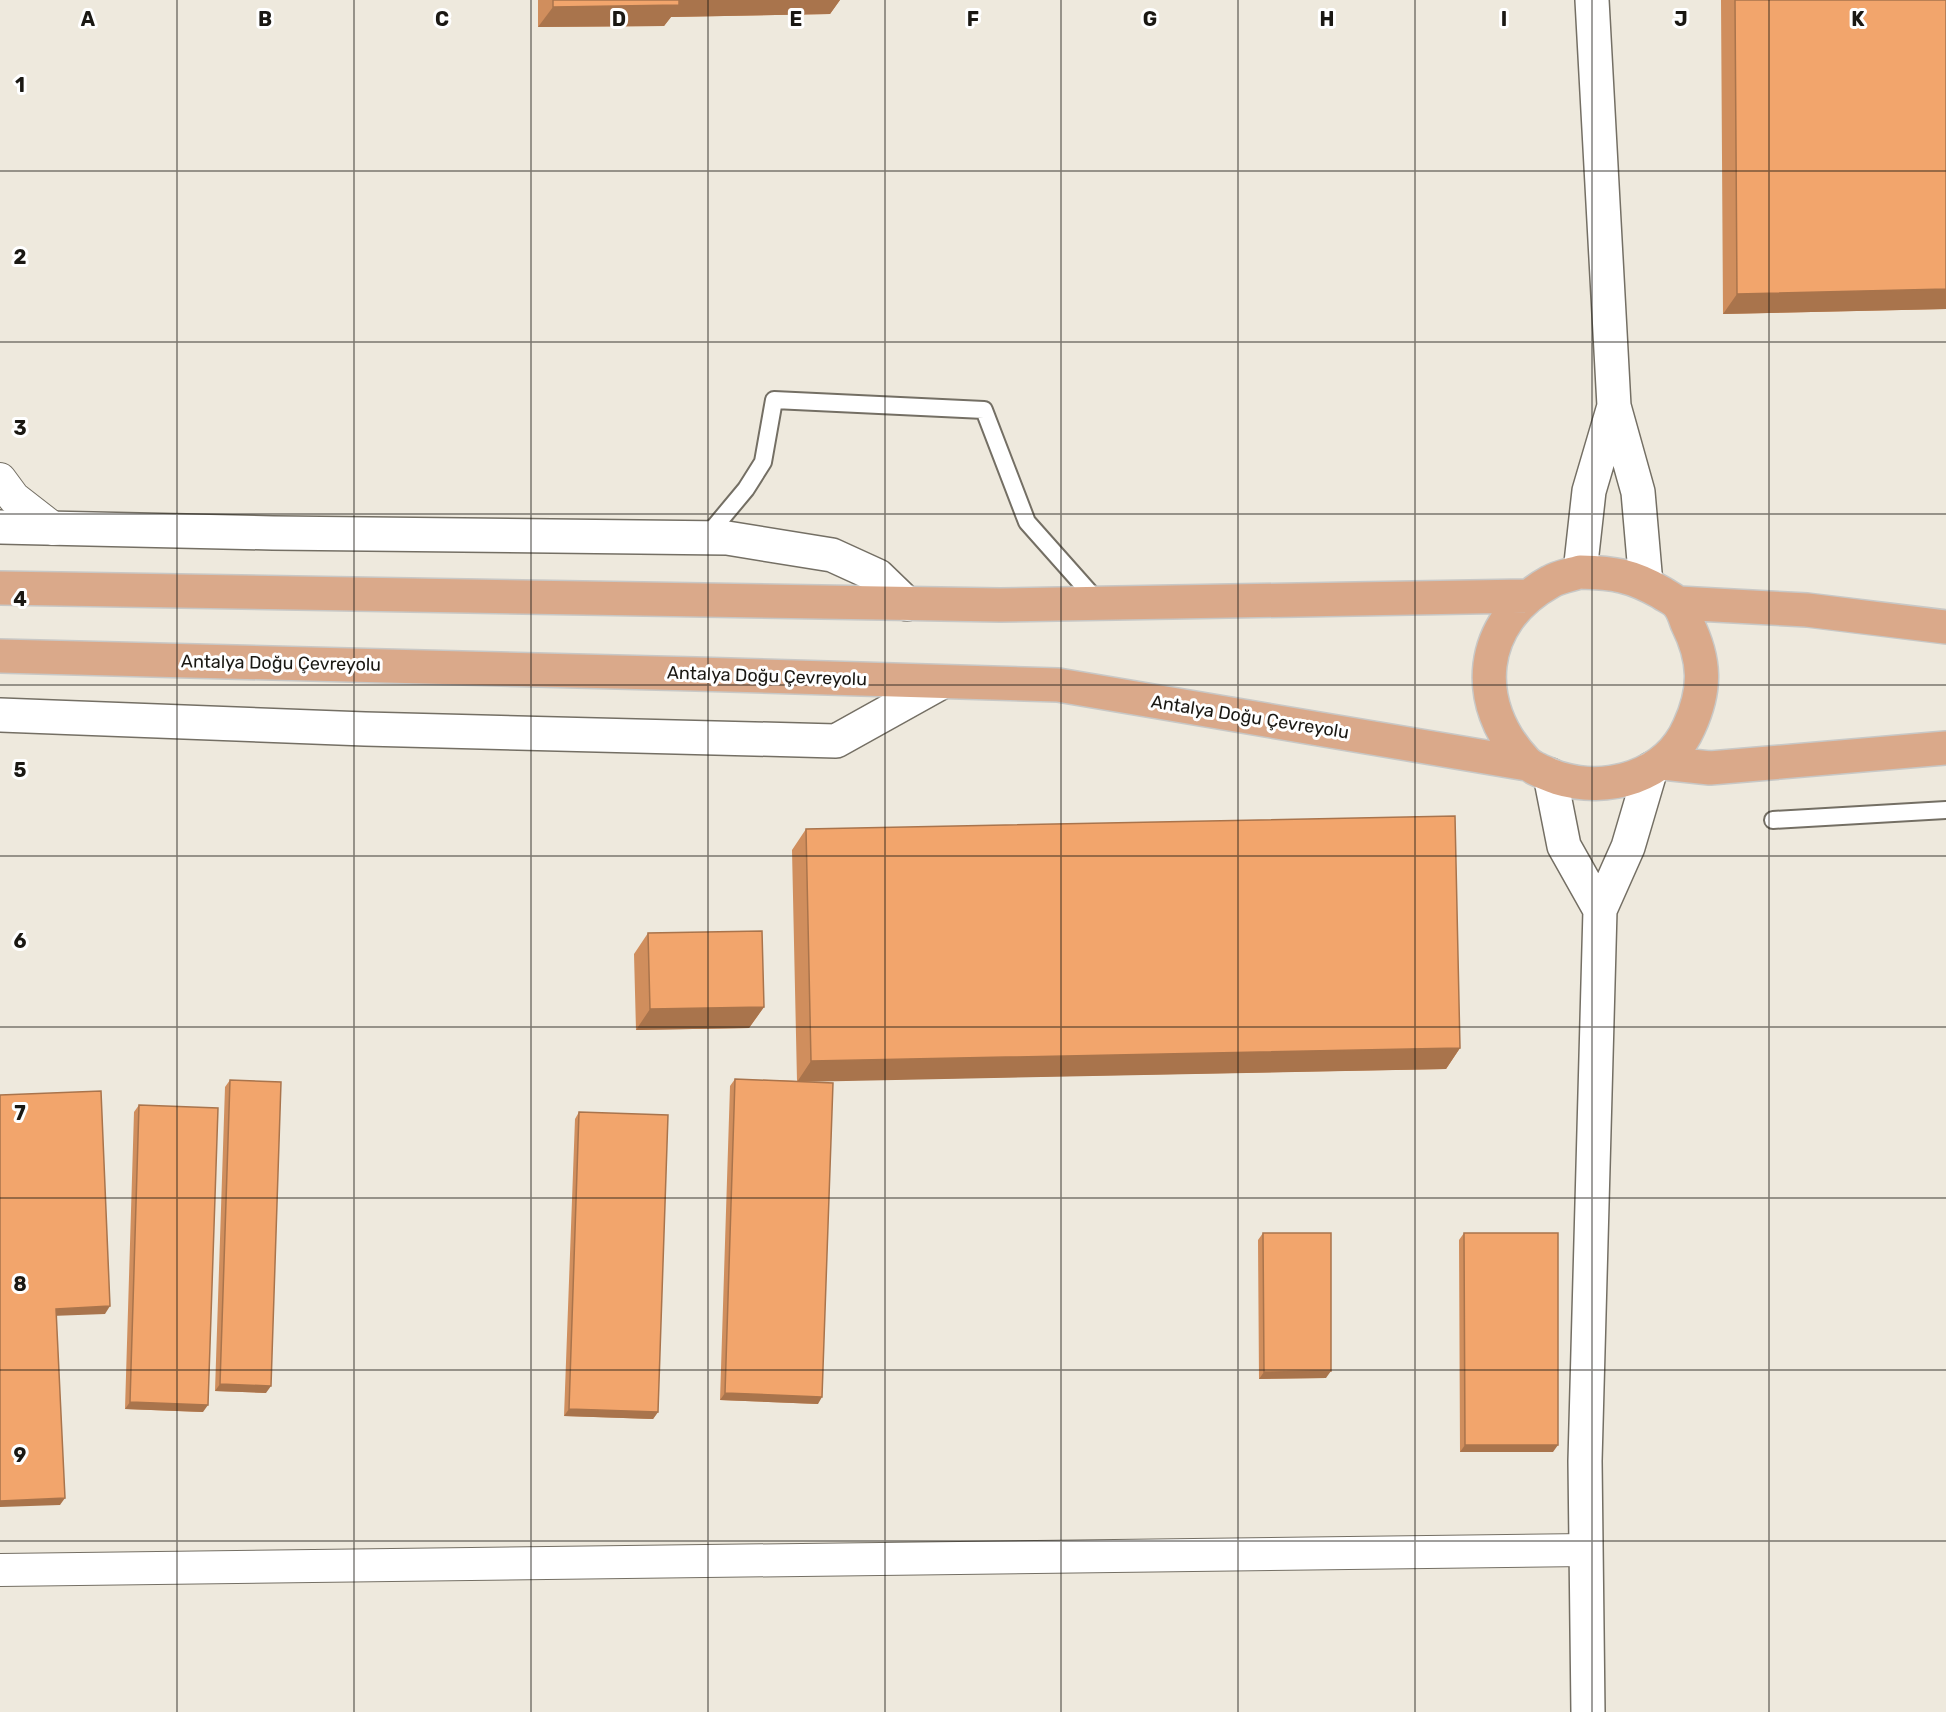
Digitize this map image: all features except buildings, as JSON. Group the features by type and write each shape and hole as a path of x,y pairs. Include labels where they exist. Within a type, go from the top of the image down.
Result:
{"main road":[{"path":"1678,603 1693,634 1702,669 1699,704 1685,737 1657,766 1632,779 1599,784 1574,783 1539,769 1508,738 1494,710 1488,679 1492,648 1506,619 1528,596 1552,580 1580,572 1614,573 1646,584 1678,603 1807,610 1946,627"},
{"path":"0,588 907,604 1100,604 1528,596"},
{"name":"Antalya Doğu Çevreyolu","path":"0,656 1058,685 1539,769"},
{"path":"1657,766 1710,768 1946,748"}],"street":[{"path":"1592,0 1614,406 1638,492 1646,584"},
{"path":"1580,572 1589,491 1614,406"},
{"path":"0,479 14,498 54,529"},
{"path":"0,527 262,533 727,538 832,555 878,576 907,604"},
{"path":"0,715 365,729 836,741 942,682"},
{"path":"1588,1712 1585,1461 1600,910 1628,847 1657,766"},
{"path":"1539,769 1564,846 1600,910"},
{"path":"0,1570 1586,1550"}],"lane":[{"path":"706,537 746,489 763,462 774,400 984,410 1027,522 1100,604"},
{"path":"1773,820 1946,810"}]}
